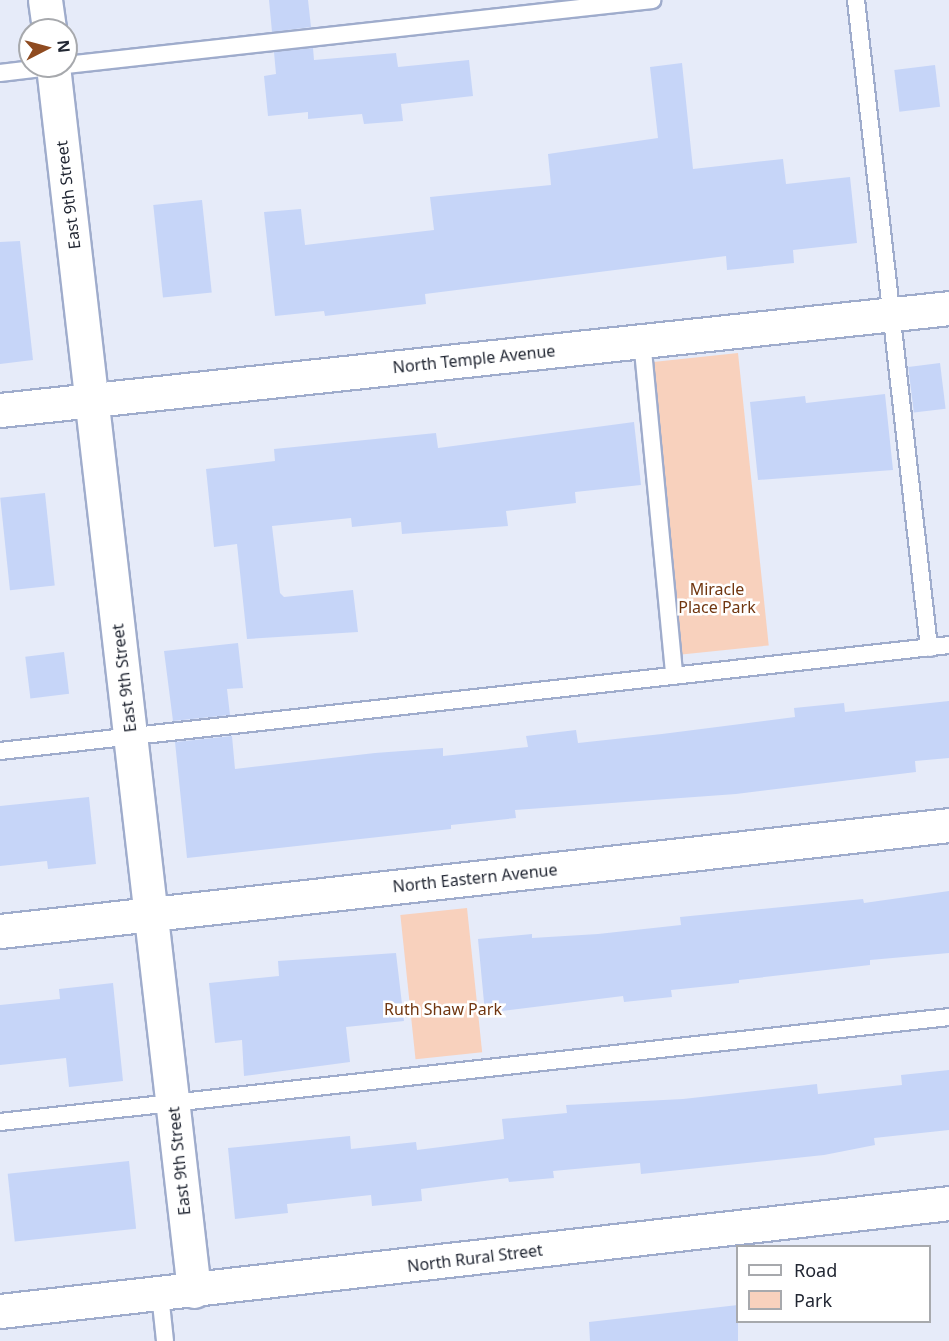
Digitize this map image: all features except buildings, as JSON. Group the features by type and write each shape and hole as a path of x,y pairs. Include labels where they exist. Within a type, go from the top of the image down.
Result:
{"street":[{"path":"45,0 47,18"},
{"name":"East 9th Street","path":"54,78 194,1291"},
{"name":"North Temple Avenue","path":"0,410 949,308"},
{"name":"North Eastern Avenue","path":"0,931 949,825"},
{"name":"North Rural Street","path":"0,1311 194,1291 949,1203"}],"lane":[{"path":"78,64 597,3 652,0"},
{"path":"856,0 929,648"},
{"path":"0,73 18,71"},
{"path":"642,340 674,675"},
{"path":"0,751 949,645"},
{"path":"0,1122 949,1017"},
{"path":"160,1294 165,1341"}],"green space":[{"name":"Miracle Place Park","path":"738,353 769,645 679,655 648,362"},
{"name":"Ruth Shaw Park","path":"467,908 482,1052 416,1059 400,915"}]}
